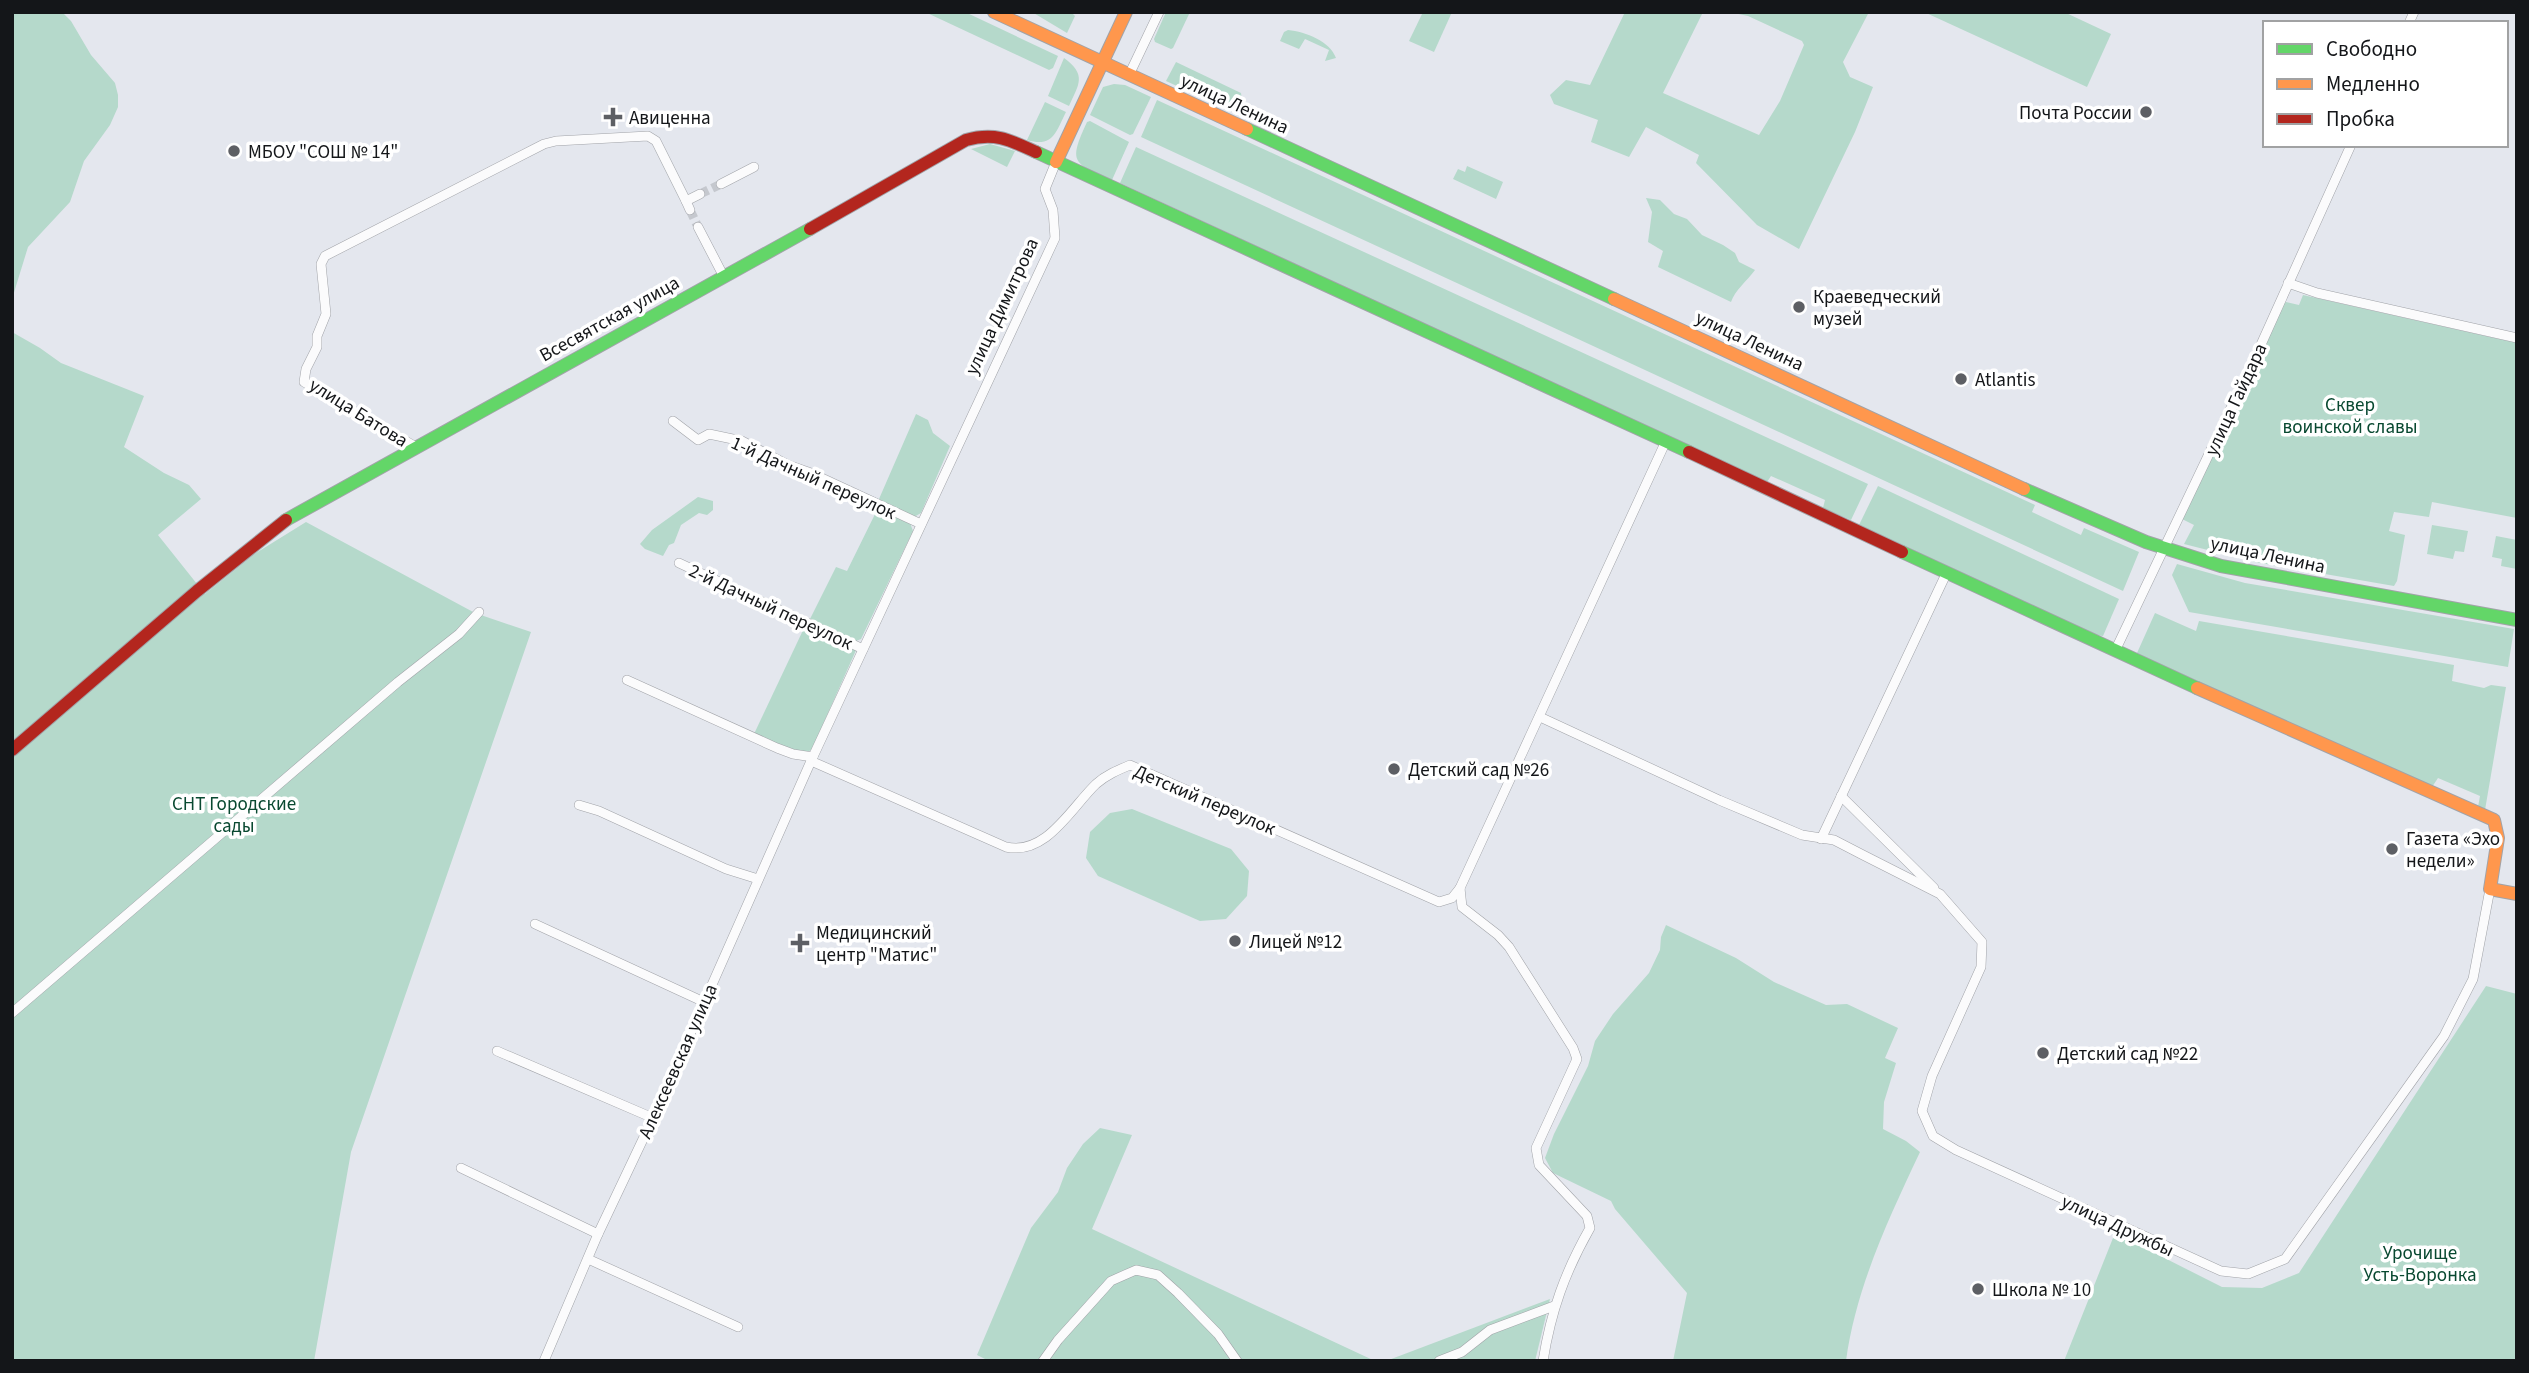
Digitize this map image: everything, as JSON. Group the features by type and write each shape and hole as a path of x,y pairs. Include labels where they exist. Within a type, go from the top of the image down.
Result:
{"street":[{"name":"улица Ленина","path":"994,12 2055,503 2163,548 2246,572 2517,620"},
{"path":"1056,162 1126,12"},
{"path":"1129,75 1159,12"},
{"name":"улица Батова","path":"416,447 304,382 326,314 321,264 325,256 544,144 578,138 648,136 656,141 688,206 700,194"},
{"name":"Всесвятская улица","path":"12,750 197,591 284,521 966,140 980,136 1004,137 2115,651 2494,820 2498,838 2490,889"},
{"name":"улица Гайдара","path":"2115,651 2350,147"},
{"name":"улица Димитрова","path":"921,524 1055,238 1053,210 1045,189 1056,162"},
{"path":"721,184 754,167"},
{"path":"698,227 724,277"},
{"path":"2288,283 2317,293 2517,338"},
{"name":"1-й Дачный переулок","path":"673,421 698,440 709,434 742,441 788,466 811,473 921,524"},
{"path":"1543,1361 1554,1306 1574,1257 1590,1228 1587,1216 1539,1165 1536,1148 1577,1059 1573,1048 1509,947 1462,906 1460,888 1666,441"},
{"path":"627,680 777,748 812,759 921,524"},
{"name":"2-й Дачный переулок","path":"679,563 863,649"},
{"path":"1539,717 1719,800 1802,835 1821,839 1947,572"},
{"path":"12,1013 398,682 459,634 479,612"},
{"name":"Алексеевская улица","path":"544,1361 598,1234 653,1118 812,759"},
{"name":"Детский переулок","path":"812,759 1017,850 1042,841 1097,783 1130,765 1439,902 1452,898 1460,888"},
{"path":"1841,796 1940,894"},
{"path":"579,805 726,869 758,879"},
{"name":"улица Дружбы","path":"1821,839 1834,841 1940,894 1982,942 1981,967 1932,1076 1922,1111 1933,1136 1956,1150 2221,1271 2248,1273 2286,1259 2444,1036 2473,979 2490,889"},
{"path":"2490,889 2517,894"},
{"path":"535,924 704,1002"},
{"path":"497,1051 653,1118"},
{"path":"461,1168 598,1234"},
{"path":"588,1259 738,1327"},
{"path":"1043,1361 1058,1340 1111,1281 1136,1270 1158,1275 1178,1293 1218,1334 1237,1361"},
{"path":"1439,1361 1462,1352 1490,1330 1554,1306"}],"green space":[{"path":"12,12 62,12 71,21 91,55 115,83 118,107 110,125 84,161 70,202 28,247 12,299"},
{"path":"925,12 965,12 1058,56 1053,68 1049,70"},
{"path":"1032,12 1071,12 1075,16 1067,33"},
{"path":"1166,12 1190,12 1171,49 1154,39"},
{"path":"1423,12 1452,12 1434,52 1409,41"},
{"path":"1625,12 1703,12 1663,93 1759,135 1780,101 1804,45 1802,41 1748,16 1729,12 1869,12 1843,62 1850,77 1873,87 1855,132 1799,249 1757,225 1696,163 1699,155 1646,127 1629,157 1591,142 1598,120 1554,104 1550,95 1566,80 1590,85"},
{"path":"1924,12 2064,12 2111,34 2087,87"},
{"path":"1288,30 1323,42 1336,58 1325,61 1329,50 1305,39 1299,49 1280,41"},
{"path":"1064,58 1076,70 1079,80 1069,106 1048,96"},
{"path":"1176,62 1241,93 1242,102 1234,110 1229,110 1166,81"},
{"path":"1125,85 1151,97 1133,134 1130,135 1090,115 1103,87"},
{"path":"1157,100 2035,505 2032,512 2081,535 2084,528 2139,552 2123,591 1141,137"},
{"path":"1045,102 1066,112 1056,132 1048,140 1027,140"},
{"path":"1090,121 1129,142 1112,180 1089,170 1078,160 1077,146 1087,122"},
{"path":"990,144 1015,151 1007,167 971,149"},
{"path":"1136,147 1868,484 1851,520 1823,508 1825,500 1771,476 1767,482 1120,183"},
{"path":"1467,166 1503,182 1496,199 1453,179 1458,169 1465,172"},
{"path":"1646,198 1660,200 1674,214 1687,219 1702,235 1723,245 1735,253 1739,262 1755,270 1731,302 1658,267 1663,251 1648,242 1652,212"},
{"name":"Сквер воинской славы","path":"2303,295 2517,343 2517,518 2432,502 2429,517 2394,512 2389,531 2405,535 2394,586 2255,562 2184,544 2194,525 2182,519 2282,305 2286,302 2299,305"},
{"name":"СНТ Городские сады","path":"12,332 61,363 144,396 124,447 164,473 189,485 201,499 158,535 205,594 256,553 306,522 475,613 531,632 351,1152 314,1361 12,1361"},
{"path":"916,414 928,420 933,433 950,446 921,513 914,517 879,499"},
{"path":"1878,486 2119,599 2103,636 2095,635 1859,525"},
{"path":"698,497 713,501 713,510 707,515 699,513 681,525 674,543 669,545 663,556 645,549 640,544 652,530"},
{"path":"878,508 910,523 913,531 861,639 856,641 809,621 836,567 847,571"},
{"path":"2432,525 2468,531 2464,552 2455,551 2453,559 2427,554"},
{"path":"2496,536 2517,540 2517,569 2501,566 2502,559 2492,557"},
{"path":"2177,564 2245,583 2514,629 2508,667 2189,612 2172,575"},
{"path":"2155,613 2196,631 2199,621 2454,665 2452,681 2484,688 2491,685 2506,687 2485,810 2478,807 2480,796 2438,778 2432,787 2142,656 2137,653"},
{"path":"805,626 857,648 812,749 808,752 797,752 754,734"},
{"path":"1132,809 1231,849 1249,871 1247,896 1226,919 1200,921 1098,876 1086,858 1090,832 1110,813"},
{"path":"1666,925 1736,958 1774,982 1826,1005 1847,1004 1898,1028 1885,1058 1896,1063 1884,1102 1883,1129 1920,1152 1875,1254 1857,1306 1846,1361 1673,1361 1687,1293 1611,1201 1553,1173 1545,1158 1588,1066 1595,1041 1613,1014 1649,973 1660,950"},
{"name":"Урочище Усть-Воронка","path":"2486,986 2517,994 2517,1361 2064,1361 2115,1233 2222,1287 2262,1288 2299,1273"},
{"path":"1100,1128 1132,1135 1092,1229 1375,1361 989,1361 977,1355 1031,1228 1058,1192 1067,1168 1083,1144"},
{"path":"1550,1299 1535,1361 1386,1361"}],"tunnel":[{"path":"700,194 721,184"},
{"path":"690,210 698,227"}],"traffic: fast":[{"path":"1247,129 1614,299"},
{"path":"1036,152 1689,452"},
{"path":"286,520 810,229"},
{"path":"2024,489 2146,542 2221,566 2517,620"},
{"path":"1902,552 2197,688"}],"traffic: slow":[{"path":"994,12 1247,129"},
{"path":"1056,162 1126,12"},
{"path":"1614,299 2024,489"},
{"path":"2197,688 2494,820 2498,838 2490,889 2517,894"}],"traffic: jam":[{"path":"810,229 966,140 1002,138 1036,152"},
{"path":"1689,452 1902,552"},
{"path":"12,750 197,591 286,520"}],"place":[{"name":"Почта России","path":"2146,112"},
{"name":"Авиценна","path":"613,117"},
{"name":"МБОУ \"СОШ № 14\"","path":"234,151"},
{"name":"Краеведческий музей","path":"1799,307"},
{"name":"Atlantis","path":"1961,379"},
{"name":"Детский сад №26","path":"1394,769"},
{"name":"Газета «Эхо недели»","path":"2392,849"},
{"name":"Лицей №12","path":"1235,941"},
{"name":"Медицинский центр \"Матис\"","path":"800,943"},
{"name":"Детский сад №22","path":"2043,1053"},
{"name":"Школа № 10","path":"1978,1289"}]}
